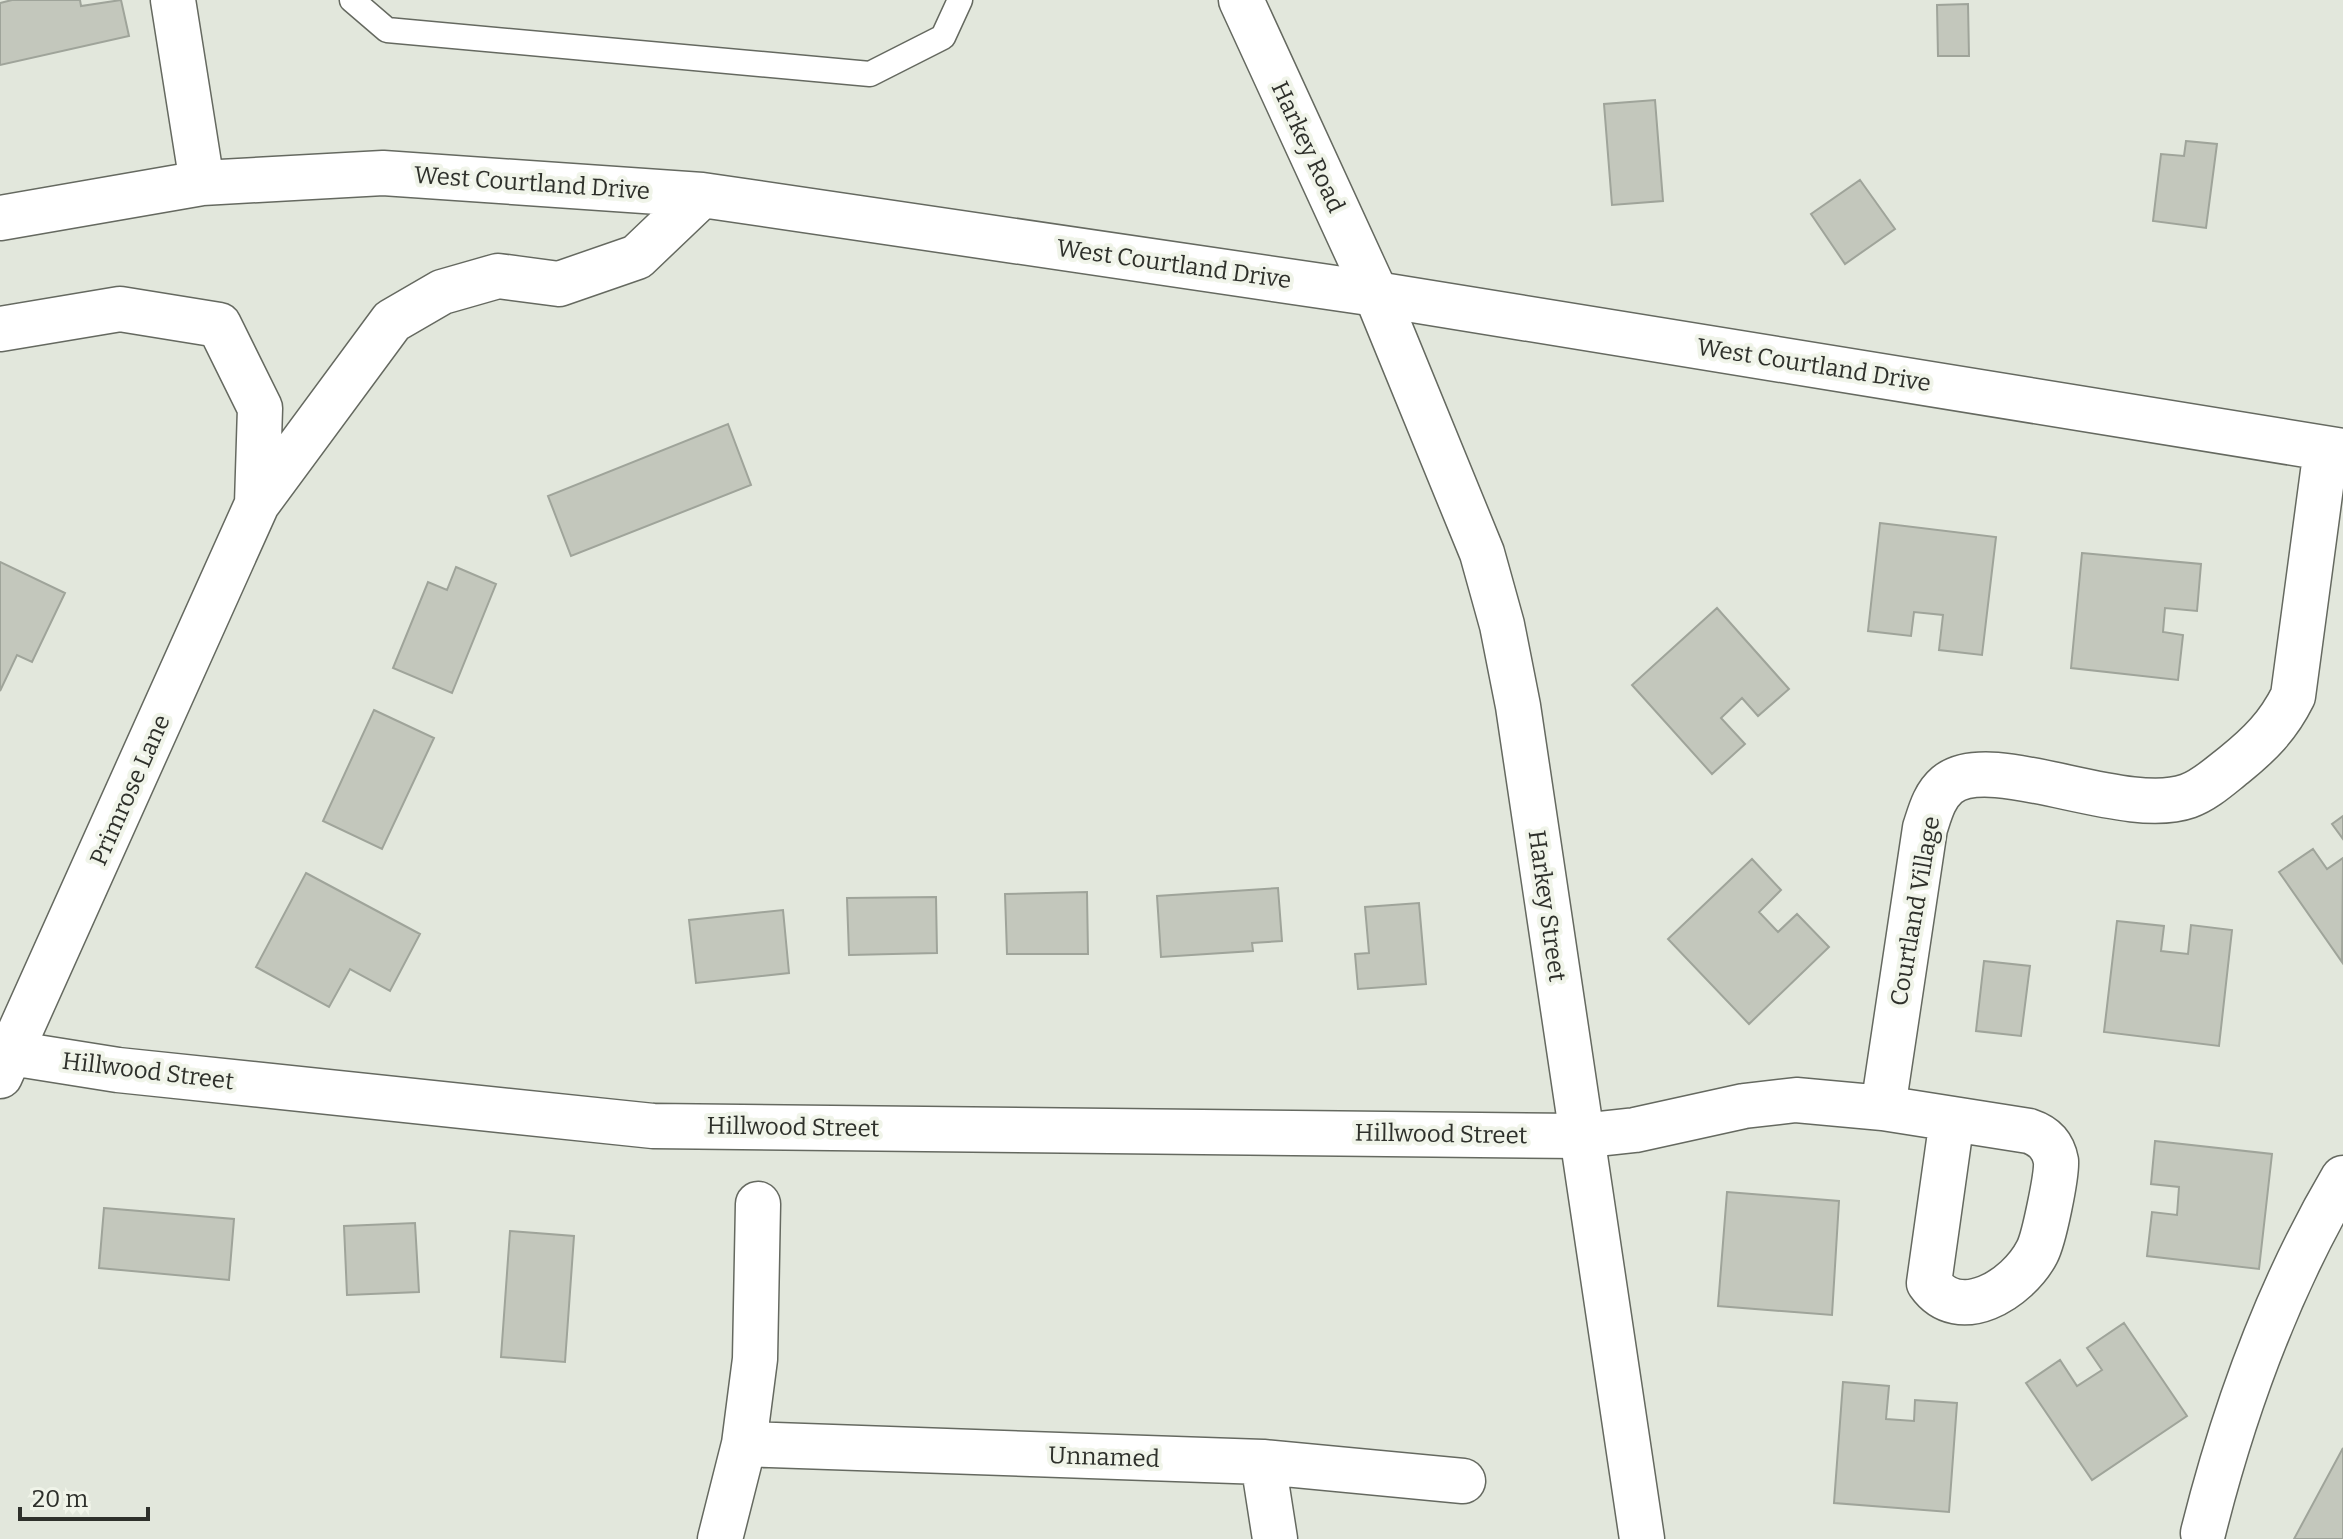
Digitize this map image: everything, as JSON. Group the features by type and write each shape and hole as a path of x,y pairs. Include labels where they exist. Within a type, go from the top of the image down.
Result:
{"street":[{"path":"173,0 202,183"},
{"name":"Harkey Road","path":"1241,0 1376,294"},
{"name":"West Courtland Drive","path":"0,218 202,183 383,173 702,195 1376,294 2334,450"},
{"name":"Primrose Lane","path":"6,1064 257,504 392,321 442,292 498,276 559,284 637,257 702,195"},
{"name":"Harkey Street","path":"1376,294 1482,553 1502,625 1520,721 1642,1539"},
{"name":"Primrose Lane","path":"0,329 120,309 219,325 260,408 257,504"},
{"name":"Courtland Village","path":"1883,1108 1925,828 1934,800 1948,783 1990,773 2136,802 2164,800 2188,796 2210,784 2256,747 2278,725 2293,696 2334,450"},
{"name":"Hillwood Street","path":"6,1064 118,1070 653,1126 1580,1136"},
{"path":"1580,1136 1635,1130 1744,1106 1796,1100 1883,1108 1952,1119"},
{"path":"2203,1533 2221,1462 2251,1373 2292,1276 2343,1178"},
{"path":"720,1539 744,1444 755,1359 758,1204"},
{"name":"Unnamed","path":"744,1444 1263,1462 1463,1481"},
{"path":"1263,1462 1275,1539"}],"lane":[{"path":"352,0 387,30 870,74 943,37 960,0"}],"building":[{"path":"12,0 80,0 81,6 121,0 129,36 0,65 0,3"},
{"path":"1968,4 1969,56 1938,56 1937,5"},
{"path":"1655,100 1663,201 1612,205 1604,104"},
{"path":"2186,141 2217,144 2206,228 2153,221 2161,154 2184,156"},
{"path":"1860,180 1895,229 1845,264 1811,214"},
{"path":"728,424 751,485 571,556 548,496"},
{"path":"1880,523 1996,537 1982,655 1939,650 1943,615 1914,612 1911,636 1868,631"},
{"path":"2082,553 2201,564 2197,611 2165,608 2163,632 2183,635 2178,680 2071,668"},
{"path":"0,562 65,593 32,662 17,655 0,691"},
{"path":"456,567 496,584 452,693 393,668 428,582 447,590"},
{"path":"1717,608 1789,689 1758,716 1742,698 1721,718 1745,744 1712,774 1632,685"},
{"path":"374,710 434,738 382,849 323,821"},
{"path":"2343,816 2343,839 2332,824"},
{"path":"2313,849 2327,869 2343,858 2342,962 2279,872"},
{"path":"1752,859 1781,890 1759,912 1778,932 1797,914 1829,947 1749,1024 1668,939"},
{"path":"306,873 420,934 390,991 350,969 329,1007 256,967"},
{"path":"1278,888 1282,941 1252,943 1253,951 1161,957 1157,896"},
{"path":"1087,892 1088,954 1007,954 1005,894"},
{"path":"936,897 937,953 849,955 847,898"},
{"path":"1419,903 1426,984 1358,989 1355,954 1369,953 1365,907"},
{"path":"783,910 789,973 696,983 689,920"},
{"path":"2117,921 2164,926 2161,951 2188,954 2191,925 2232,930 2219,1046 2104,1032"},
{"path":"1984,961 2030,966 2021,1036 1976,1031"},
{"path":"2155,1141 2272,1154 2259,1269 2147,1256 2152,1212 2177,1215 2179,1187 2151,1184"},
{"path":"1727,1192 1839,1201 1832,1315 1718,1306"},
{"path":"104,1208 234,1219 229,1280 99,1268"},
{"path":"415,1223 419,1292 347,1295 344,1226"},
{"path":"510,1231 574,1236 565,1362 501,1357"},
{"path":"2124,1323 2187,1416 2092,1480 2026,1383 2060,1360 2077,1386 2102,1370 2087,1348"},
{"path":"1843,1382 1889,1386 1886,1419 1914,1421 1915,1400 1957,1403 1949,1512 1834,1503"},
{"path":"2343,1448 2343,1539 2294,1539"}]}
